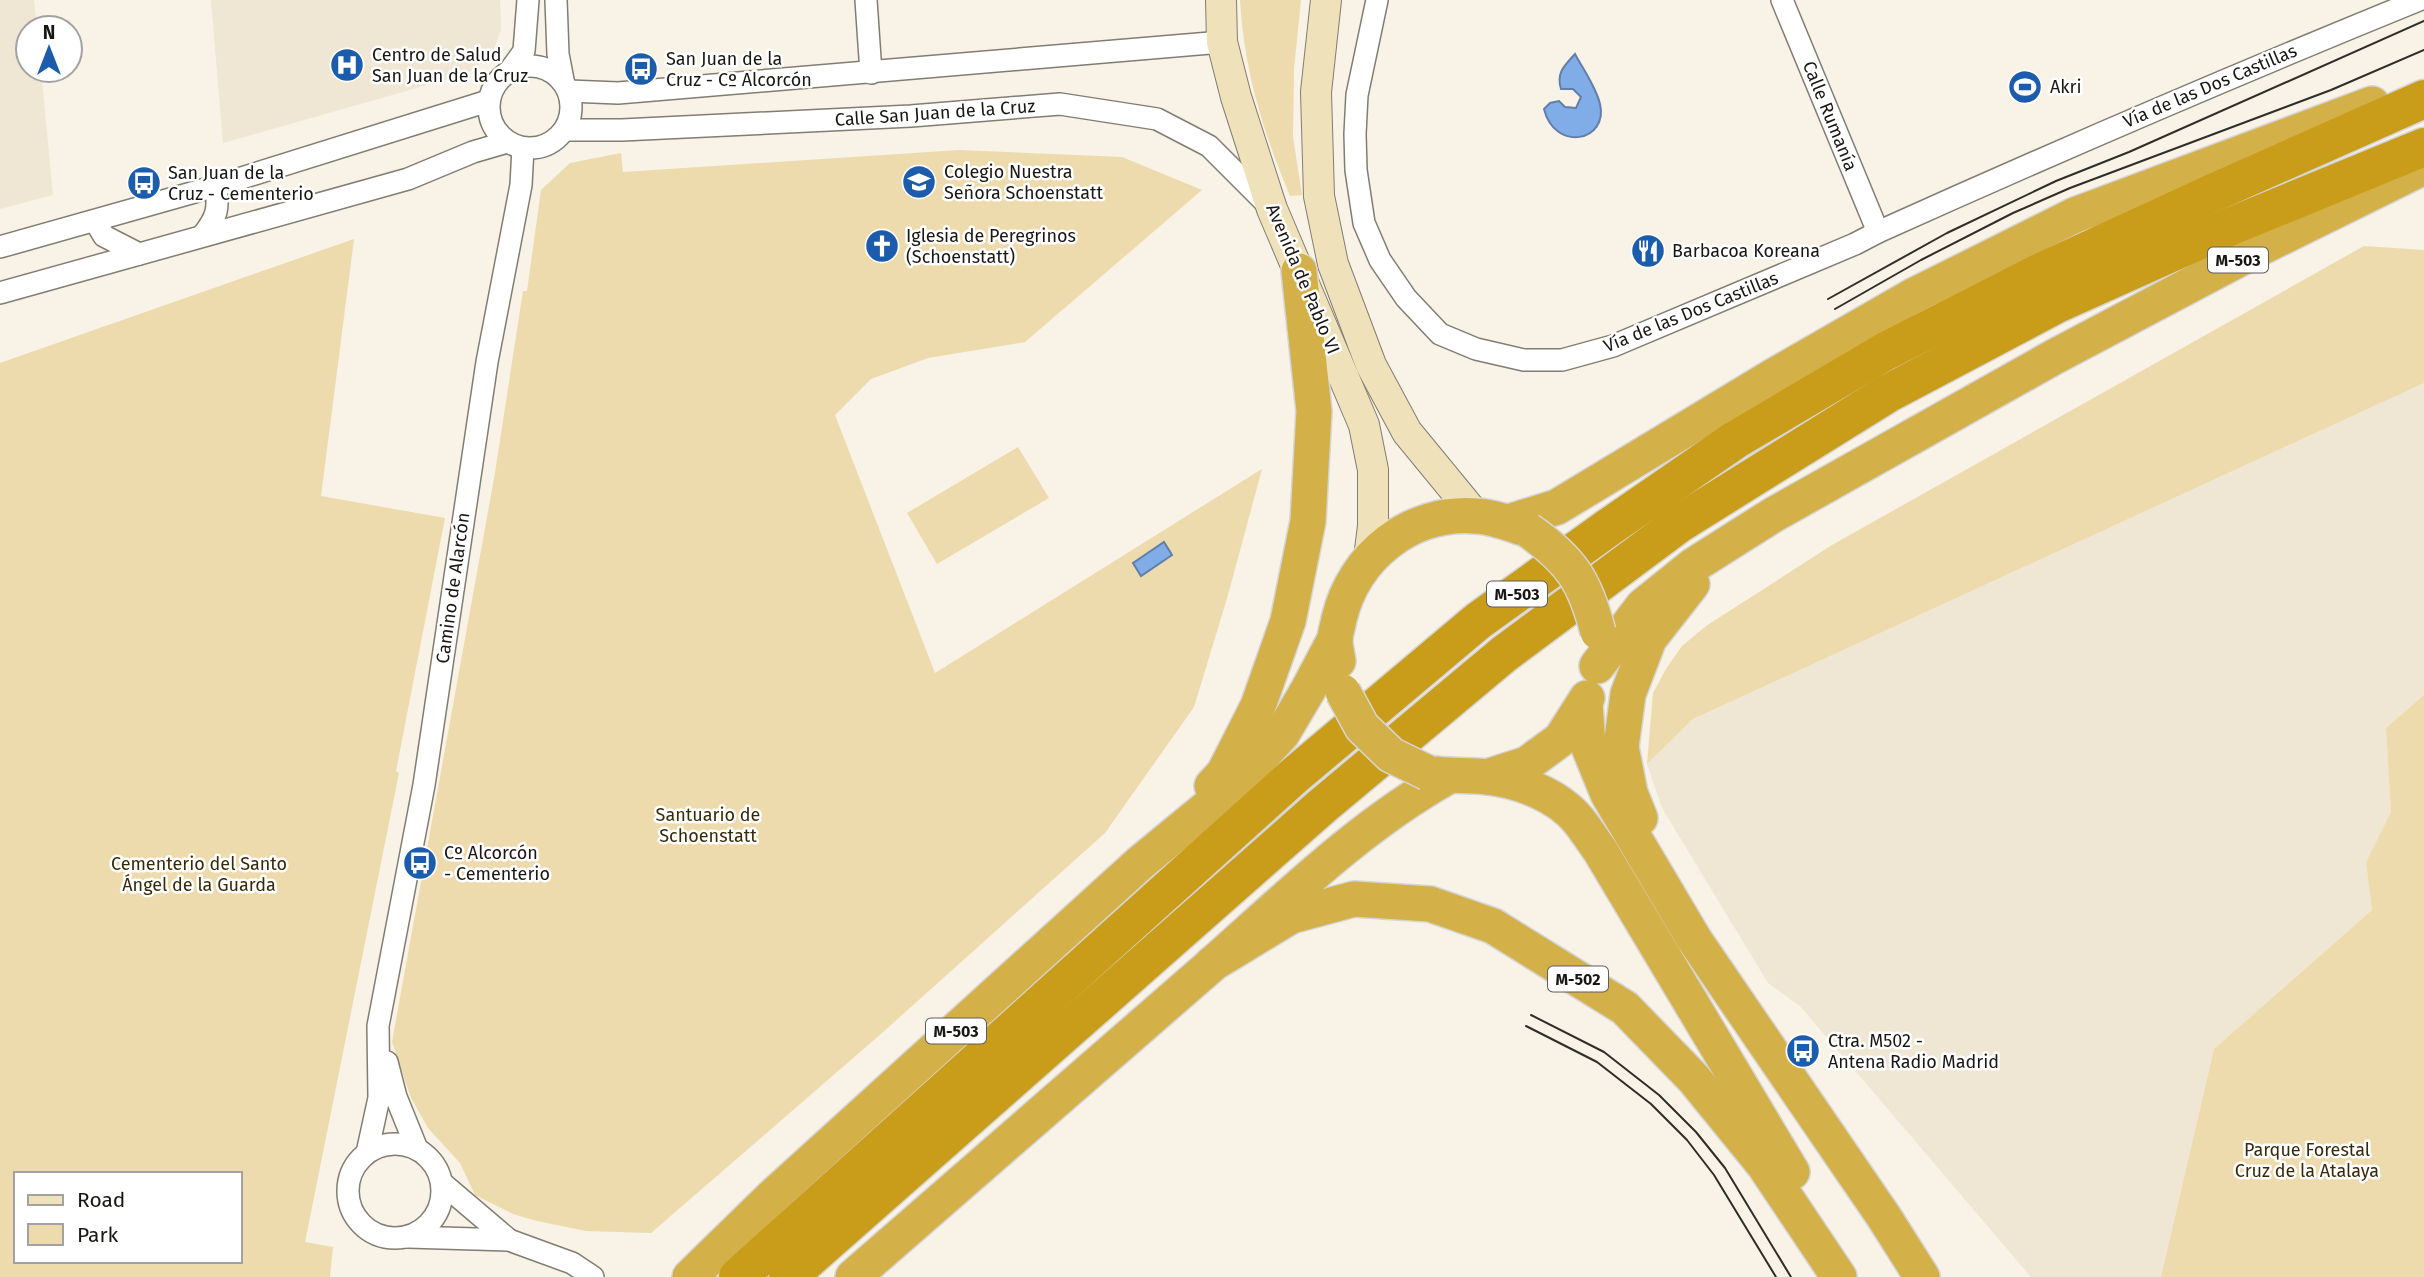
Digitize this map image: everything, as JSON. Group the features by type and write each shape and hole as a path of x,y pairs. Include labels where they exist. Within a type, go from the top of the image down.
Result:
{"highway":[{"path":"1854,1277 1601,852 1577,818 1549,795 1487,777 1438,775 1391,755 1362,727 1343,692 1335,639 1345,596 1368,558 1399,533 1436,519 1504,523 1557,507 1772,377 1901,303 2075,215 2424,84"},
{"name":"M-503","path":"738,1277 1295,775 1478,621 1735,440 1886,351 2041,272 2424,99"},
{"name":"M-503","path":"788,1277 1321,807 1504,653 1680,523 1887,394 2057,304 2228,227 2424,147"},
{"name":"M-503","path":"1597,666 1643,606 1694,565 1773,515 2054,357 2260,248 2424,167"},
{"name":"M-503","path":"1140,863 1224,773 1258,706 1288,621 1308,521 1314,411 1299,271"},
{"path":"1487,777 1527,764 1561,739 1585,704 1597,666 1598,632 1590,600 1575,572 1554,548 1504,523"},
{"name":"M-503","path":"1694,940 1630,793 1621,747 1629,694 1649,639 1691,585 1745,534"},
{"name":"M-503","path":"690,1277 781,1189 1140,863 1236,783 1282,734 1335,639"},
{"path":"1585,704 1588,745 1608,794 1694,940 1884,1217 1922,1277"},
{"path":"853,1277 1319,868 1438,775"},
{"name":"M-502","path":"1212,964 1291,916 1354,899 1430,904 1493,926 1625,1008 1694,1079 1764,1165 1839,1277"},
{"path":"1884,1217 1929,1277"}],"main road":[{"name":"Avenida de Pablo VI","path":"1221,0 1222,42 1236,97 1272,209 1364,425 1373,470 1373,526 1368,558"},
{"name":"Avenida de Pablo VI","path":"1326,0 1316,92 1319,196 1333,264 1371,365 1407,432 1504,523"}],"street":[{"path":"515,145 491,125 488,101 496,82 511,69 524,51 528,0"},
{"path":"0,293 408,179 473,152 515,145 547,146 565,130 572,111 558,54 556,0"},
{"path":"866,0 870,73"},
{"name":"Vía de las Dos Castillas","path":"1377,0 1357,95 1356,170 1364,223 1380,260 1406,298 1440,334 1476,349 1524,360 1562,360 1614,346 1855,244 2166,104 2419,0"},
{"name":"Calle Rumanía","path":"1782,0 1878,232"},
{"path":"511,69 539,66 566,86 618,93 1222,42"},
{"path":"0,247 216,186 488,101"},
{"name":"Calle San Juan de la Cruz","path":"565,130 911,116 1060,104 1157,119 1209,146 1272,209"},
{"name":"Camino de Alarcón","path":"367,1153 379,1098 378,1026 424,785 487,362 522,185 515,145"},
{"path":"203,235 215,220 218,203 216,186"},
{"path":"95,221 104,236 139,254"},
{"name":"Camino de Alarcón","path":"378,1026 396,1097 417,1149"},
{"path":"408,1237 431,1222 442,1197 442,1183 437,1170 417,1149 389,1144 367,1153 358,1161 348,1182 347,1196 351,1209 368,1231 394,1239 408,1237 509,1240 572,1263 593,1277"},
{"path":"442,1183 509,1240"}],"shaded area":[{"path":"0,0 34,0 36,14 14,14 14,84 42,84 53,195 0,209"},
{"name":"Centro de Salud San Juan de la Cruz","path":"211,0 500,0 501,29 492,56 466,74 223,143"},
{"path":"2424,383 2424,695 2386,728 2391,812 2366,862 2372,910 2214,1049 2161,1277 2031,1277 1800,1006 1768,983 1662,808 1647,764 1693,719"}],"green space":[{"path":"1240,0 1301,0 1294,69 1293,137 1302,195 1290,196 1263,124 1250,76"},
{"name":"Santuario de Schoenstatt","path":"959,150 1122,157 1202,190 1025,342 928,358 871,379 835,415 935,673 1262,469 1194,707 1105,833 882,1033 651,1233 586,1231 513,1214 475,1195 460,1163 428,1128 411,1098 392,1042 495,473 523,291 527,291 541,190 570,163 621,153 623,172"},
{"name":"Cementerio del Santo Ángel de la Guarda","path":"354,239 321,496 445,518 396,771 399,773 305,1242 333,1247 330,1277 0,1277 0,363"},
{"path":"2364,246 2424,250 2424,383 1693,719 1647,764 1653,693 1682,646 1706,626 1832,545"},
{"path":"1018,447 1049,498 937,564 907,513"},
{"name":"Parque Forestal Cruz de la Atalaya","path":"2424,695 2424,1277 2161,1277 2214,1049 2372,910 2366,862 2391,812 2386,728"}],"water":[{"path":"1575,54 1598,98 1601,117 1597,127 1589,133 1580,137 1569,137 1550,123 1544,109 1550,103 1559,101 1565,107 1576,108 1581,97 1573,89 1561,89 1560,78 1564,66"},
{"path":"1164,542 1172,555 1141,576 1133,563"}],"tram line":[{"path":"1828,299 1947,233 2056,181 2129,152 2424,21"},
{"path":"1835,309 1921,260 2013,213 2070,188 2331,90 2424,50"},
{"path":"1531,1015 1604,1052 1659,1095 1696,1132 1725,1168 1791,1277"},
{"path":"1526,1026 1597,1062 1651,1104 1687,1140 1714,1175 1776,1277"}],"place":[{"name":"Centro de Salud San Juan de la Cruz","path":"347,65"},
{"name":"San Juan de la Cruz - Cº Alcorcón","path":"641,69"},
{"name":"Akri","path":"2025,87"},
{"name":"Colegio Nuestra Señora Schoenstatt","path":"919,182"},
{"name":"San Juan de la Cruz - Cementerio","path":"144,183"},
{"name":"Iglesia de Peregrinos (Schoenstatt)","path":"882,246"},
{"name":"Barbacoa Koreana","path":"1648,251"},
{"name":"Cº Alcorcón - Cementerio","path":"420,863"},
{"name":"Ctra. M502 - Antena Radio Madrid","path":"1803,1051"}]}
